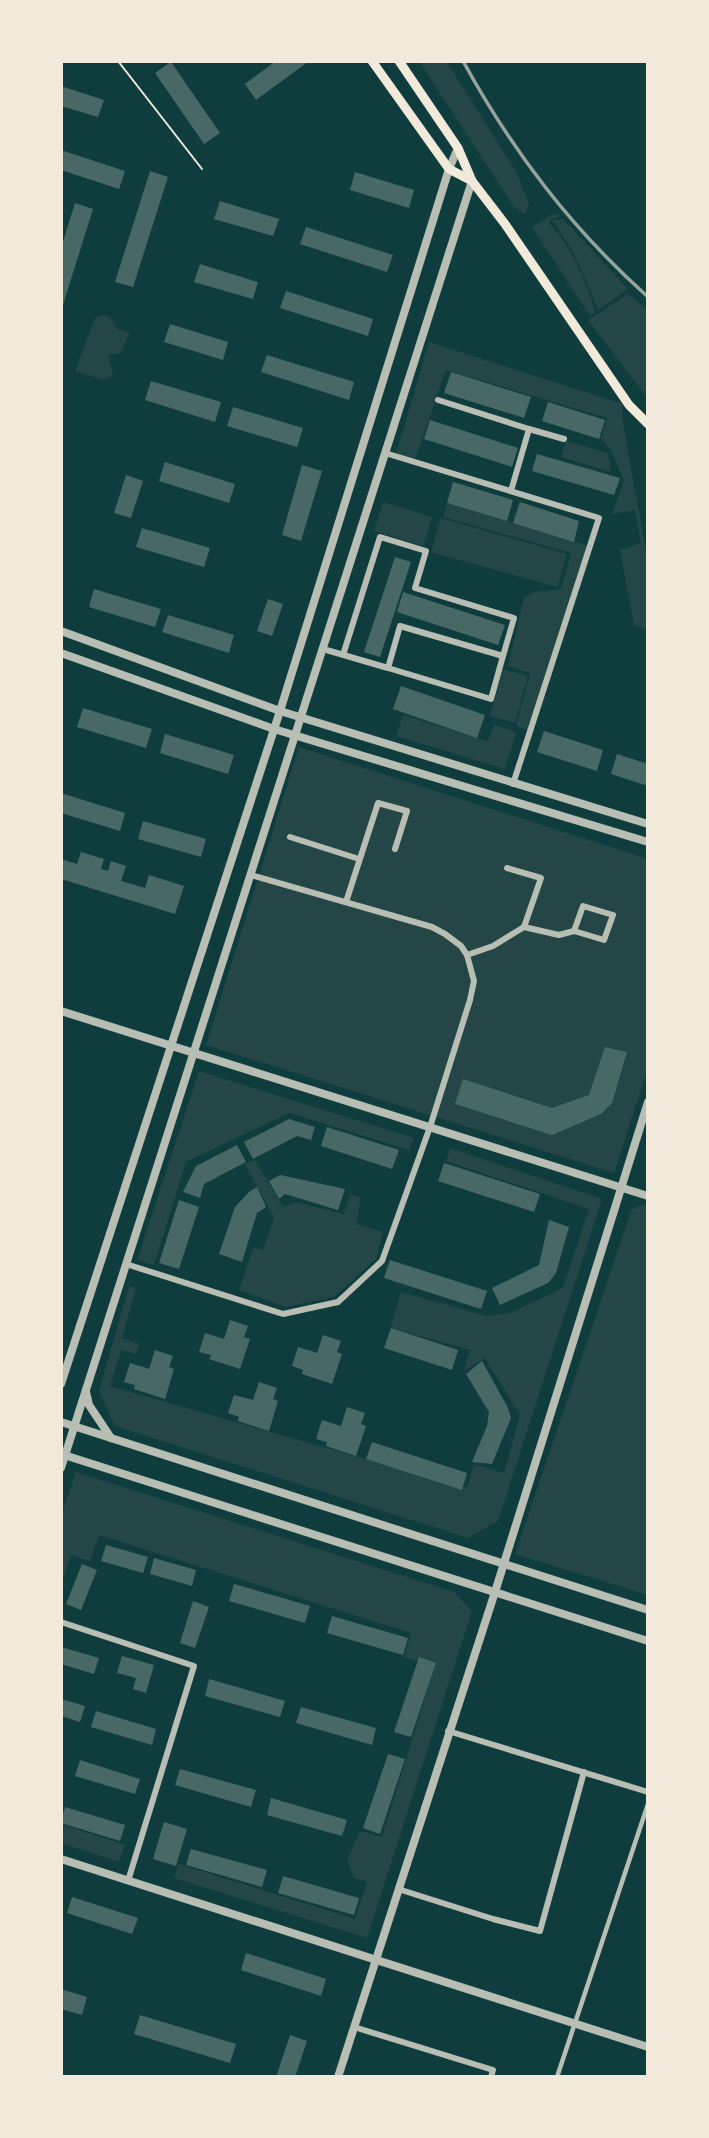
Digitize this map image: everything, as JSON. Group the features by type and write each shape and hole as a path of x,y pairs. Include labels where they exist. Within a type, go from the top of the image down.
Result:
{"main road":[{"path":"372,61 449,169 472,181"},
{"path":"399,61 458,148 472,181 629,405 648,424"}],"street":[{"path":"61,1384 274,729 449,169 458,148"},
{"path":"61,1468 472,181"},
{"path":"438,400 564,439"},
{"path":"511,491 529,429"},
{"path":"385,453 599,518 513,784"},
{"path":"323,649 343,655 388,668 491,699 514,618 415,588 426,551 380,537 343,655"},
{"path":"388,668 400,626 503,656"},
{"path":"61,631 280,710 648,824"},
{"path":"61,653 274,729 648,842"},
{"path":"346,902 378,803 407,811 395,849"},
{"path":"290,837 359,859"},
{"path":"467,955 493,946 524,927 541,878 507,868"},
{"path":"127,1264 283,1314 338,1302 382,1261 430,1127 474,981 467,955 461,946 432,927 251,875"},
{"path":"524,927 559,935 574,931 604,940 613,915 583,905 574,931"},
{"path":"61,1011 648,1196"},
{"path":"338,2077 504,1564 648,1102"},
{"path":"86,1391 89,1405 111,1438"},
{"path":"61,1422 648,1610"},
{"path":"63,1455 648,1641"},
{"path":"61,1622 194,1666 128,1881"},
{"path":"448,1731 648,1792"},
{"path":"398,1889 540,1931 584,1772"},
{"path":"557,2077 648,1804"},
{"path":"61,1859 648,2047"},
{"path":"354,2027 493,2070 491,2077"}],"path":[{"path":"118,61 202,169"}],"shaded area":[{"path":"419,61 446,61 515,170 529,203 526,214 512,204"},
{"path":"558,214 561,216 551,219 549,223 571,254 588,288 595,312 590,316 532,227"},
{"path":"563,219 628,289 598,310 573,252 552,221"},
{"path":"628,294 648,310 648,399 588,320"},
{"path":"102,315 110,317 117,329 130,333 120,353 108,355 113,375 103,380 75,371 95,318"},
{"path":"429,342 623,404 622,417 648,563 648,630 634,625 620,550 641,543 635,510 612,514 624,481 612,452 601,438 607,418 446,370 415,460 396,454"},
{"path":"566,441 608,453 611,472 561,457"},
{"path":"383,502 432,517 423,546 374,531"},
{"path":"447,503 590,546 530,731 516,726 530,673 508,666 524,598 534,592 561,589 571,553 443,517"},
{"path":"441,518 567,554 557,587 431,552"},
{"path":"503,669 528,676 515,723 490,716"},
{"path":"403,715 488,741 494,725 516,732 505,769 396,736"},
{"path":"299,747 648,859 648,1068 614,1173 206,1045"},
{"path":"199,1071 414,1138 409,1150 289,1113 186,1162 154,1265 137,1260"},
{"path":"450,1148 602,1199 498,1521 468,1538 115,1426 99,1391 129,1286 136,1288 122,1338 139,1344 136,1354 121,1350 110,1386 467,1488 474,1464 504,1473 520,1415 485,1358 464,1371 470,1350 391,1328 401,1292 486,1316 510,1313 563,1288 589,1209 446,1161"},
{"path":"255,1160 283,1207 295,1202 344,1214 350,1194 361,1197 356,1224 383,1232 376,1259 334,1297 286,1307 239,1290 253,1248 263,1250 274,1218 245,1164"},
{"path":"648,1203 648,1595 515,1554 632,1209"},
{"path":"76,1472 454,1592 472,1611 367,1938 174,1878 179,1864 355,1919 367,1882 354,1878 347,1861 360,1831 382,1837 435,1666 404,1657 411,1633 99,1535 90,1561 71,1555 61,1584 61,1516"},
{"path":"61,1824 125,1845 119,1862 61,1843"}],"building":[{"path":"276,61 309,61 256,100 245,84"},
{"path":"171,62 220,133 204,144 155,73"},
{"path":"61,86 104,100 98,117 61,106"},
{"path":"61,150 125,171 119,189 61,170"},
{"path":"150,171 168,177 133,287 115,282"},
{"path":"355,172 414,190 409,208 350,190"},
{"path":"220,201 279,219 273,236 214,219"},
{"path":"75,203 93,209 62,308 61,248"},
{"path":"306,227 393,255 387,272 300,244"},
{"path":"200,264 258,282 253,299 194,282"},
{"path":"286,291 373,319 368,336 280,308"},
{"path":"170,324 228,342 223,360 164,342"},
{"path":"267,355 354,382 349,400 261,372"},
{"path":"451,372 531,397 524,418 444,393"},
{"path":"151,381 221,402 215,422 145,400"},
{"path":"548,402 605,420 599,439 542,421"},
{"path":"233,407 303,428 297,447 227,426"},
{"path":"430,420 518,448 512,467 424,439"},
{"path":"537,454 620,478 614,495 532,471"},
{"path":"165,462 235,484 229,503 159,481"},
{"path":"302,465 322,471 301,541 282,535"},
{"path":"126,475 143,481 131,518 114,513"},
{"path":"453,482 513,500 507,521 447,503"},
{"path":"520,502 579,521 574,542 513,523"},
{"path":"142,528 210,548 204,567 136,547"},
{"path":"395,557 411,562 380,657 364,652"},
{"path":"94,589 161,609 155,627 89,607"},
{"path":"403,592 505,625 498,645 397,612"},
{"path":"268,599 283,604 272,636 257,631"},
{"path":"168,615 234,635 229,653 162,632"},
{"path":"401,686 485,715 477,738 393,709"},
{"path":"83,708 152,729 146,748 77,727"},
{"path":"544,731 603,750 597,771 537,752"},
{"path":"165,734 234,755 228,774 160,753"},
{"path":"617,754 648,764 648,786 611,774"},
{"path":"61,793 125,813 120,831 61,813"},
{"path":"143,821 206,839 201,857 138,839"},
{"path":"81,852 104,859 101,869 108,871 111,861 126,866 121,881 145,888 149,875 184,886 175,914 61,879 61,859 77,864"},
{"path":"605,1047 627,1052 612,1103 601,1114 552,1135 455,1104 463,1079 552,1108 589,1095"},
{"path":"289,1119 315,1127 311,1140 297,1136 253,1159 244,1142"},
{"path":"327,1127 399,1150 392,1169 321,1146"},
{"path":"237,1145 246,1162 204,1184 200,1198 183,1192 196,1166"},
{"path":"444,1163 540,1194 534,1212 438,1181"},
{"path":"280,1175 345,1189 338,1210 285,1194 279,1199 269,1181"},
{"path":"257,1187 266,1207 257,1213 242,1262 219,1254 235,1207"},
{"path":"179,1200 199,1207 179,1269 159,1263"},
{"path":"549,1220 569,1227 556,1273 548,1283 500,1305 492,1288 539,1265"},
{"path":"390,1260 487,1291 481,1309 384,1278"},
{"path":"230,1320 248,1326 244,1337 250,1339 240,1369 209,1359 211,1355 199,1352 205,1333 224,1339"},
{"path":"391,1328 458,1350 452,1370 384,1348"},
{"path":"323,1335 341,1341 337,1352 342,1354 332,1384 302,1374 303,1370 292,1366 298,1347 317,1353"},
{"path":"155,1350 173,1356 169,1367 174,1369 165,1399 134,1389 135,1385 124,1382 130,1363 149,1369"},
{"path":"482,1361 511,1418 492,1464 472,1462 487,1426 489,1412 466,1374"},
{"path":"259,1382 277,1388 273,1399 278,1401 269,1431 238,1421 239,1417 228,1413 234,1395 253,1400"},
{"path":"347,1407 365,1413 361,1424 366,1426 356,1456 326,1446 327,1442 316,1439 322,1420 341,1426"},
{"path":"372,1442 467,1473 462,1490 366,1459"},
{"path":"106,1545 148,1557 143,1573 101,1561"},
{"path":"154,1558 196,1570 192,1586 150,1574"},
{"path":"82,1564 97,1570 81,1610 66,1604"},
{"path":"234,1584 310,1606 305,1623 229,1601"},
{"path":"193,1601 209,1607 195,1648 180,1643"},
{"path":"332,1616 408,1638 403,1655 327,1633"},
{"path":"61,1647 99,1658 94,1674 61,1664"},
{"path":"122,1656 154,1665 146,1693 133,1689 136,1678 117,1673"},
{"path":"419,1657 436,1663 411,1737 394,1732"},
{"path":"209,1679 285,1701 280,1717 205,1696"},
{"path":"61,1699 85,1706 80,1722 61,1716"},
{"path":"301,1707 376,1728 372,1745 296,1723"},
{"path":"96,1711 156,1729 152,1745 91,1727"},
{"path":"388,1754 405,1759 380,1834 363,1828"},
{"path":"80,1760 140,1779 135,1794 75,1776"},
{"path":"180,1769 256,1790 251,1807 175,1785"},
{"path":"271,1798 347,1820 342,1836 267,1815"},
{"path":"65,1807 125,1825 120,1841 61,1823"},
{"path":"164,1822 187,1829 176,1866 153,1859"},
{"path":"191,1849 267,1870 262,1887 186,1865"},
{"path":"283,1876 359,1898 354,1915 278,1893"},
{"path":"72,1897 138,1918 132,1934 67,1913"},
{"path":"246,1953 326,1979 321,1996 241,1970"},
{"path":"61,1989 87,1997 82,2015 61,2009"},
{"path":"140,2015 236,2044 230,2063 134,2034"},
{"path":"290,2035 307,2041 295,2077 276,2077"}],"railway":[{"path":"463,61 502,127 545,187 594,244 648,297"}]}
